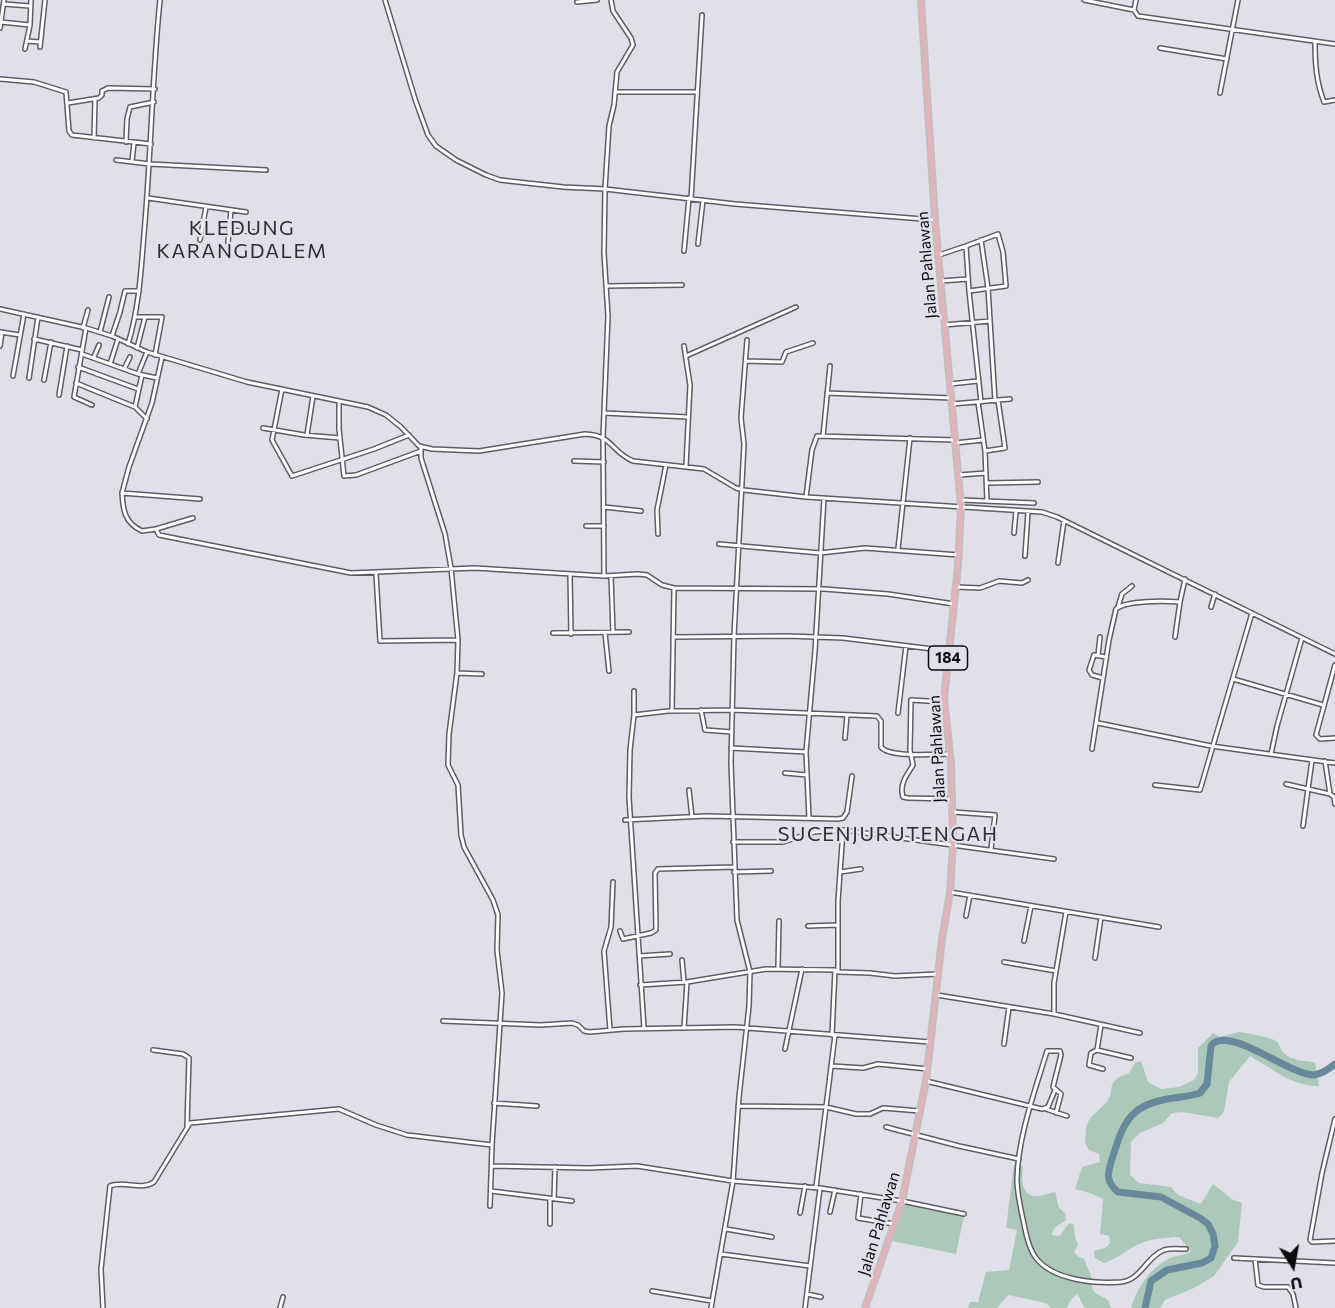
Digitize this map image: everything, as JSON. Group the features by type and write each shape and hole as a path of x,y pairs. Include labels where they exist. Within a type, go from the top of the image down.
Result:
{"main road":[{"name":"Jalan Pahlawan","path":"865,1308 902,1201 926,1081 950,892 953,844 951,754 944,702 956,587 961,506 935,220 921,0"}],"street":[{"path":"25,49 30,25 31,0"},
{"path":"40,47 45,0"},
{"path":"129,344 136,317 148,198 160,0"},
{"path":"385,0 428,135 436,146 472,169 500,180 563,187 935,220"},
{"path":"577,2 597,0"},
{"path":"604,576 603,437 608,316 603,240 605,189 609,126 616,72 633,45 631,38 613,11 611,0"},
{"path":"1084,0 1134,10"},
{"path":"1136,0 1134,10 1138,16 1335,44"},
{"path":"1220,93 1238,0"},
{"path":"0,28 4,2 30,6"},
{"path":"684,251 690,199 702,15"},
{"path":"1,22 30,25"},
{"path":"27,40 41,42"},
{"path":"1315,41 1316,73 1324,102 1335,100"},
{"path":"1160,48 1227,59"},
{"path":"0,78 34,82 65,91 70,133 151,144"},
{"path":"68,103 101,97 102,91 108,88 155,89"},
{"path":"614,92 698,92"},
{"path":"94,138 95,99"},
{"path":"126,142 130,106 154,102"},
{"path":"132,161 134,143"},
{"path":"116,160 266,170"},
{"path":"148,198 246,212"},
{"path":"698,244 703,200"},
{"path":"200,240 206,207"},
{"path":"228,242 231,210"},
{"path":"230,230 256,232"},
{"path":"939,255 998,234 1003,252 1006,286 969,291"},
{"path":"981,240 988,288 997,400 1005,448 1004,450 985,451"},
{"path":"966,246 988,483 987,501"},
{"path":"941,281 968,279"},
{"path":"606,286 682,285"},
{"path":"112,336 125,291 139,292"},
{"path":"100,332 109,297"},
{"path":"686,356 796,307"},
{"path":"0,309 100,332 155,355 247,382 339,400 376,410 409,435 421,449 421,458 446,534 458,640 448,765 459,790 461,835 464,847 493,900 497,912 497,950 502,993 490,1206"},
{"path":"88,310 74,397 92,405"},
{"path":"13,376 24,314"},
{"path":"29,378 38,317"},
{"path":"136,317 162,317 155,355"},
{"path":"137,348 145,317"},
{"path":"944,325 990,321"},
{"path":"0,346 1,332 20,335"},
{"path":"34,338 67,346 140,375 157,378"},
{"path":"110,364 118,339"},
{"path":"711,1308 733,1181 750,972 737,920 731,748 744,440 741,418 747,340"},
{"path":"44,380 51,342"},
{"path":"746,361 782,362 786,352 813,344"},
{"path":"94,358 99,345"},
{"path":"59,395 67,346"},
{"path":"684,346 690,385 686,466"},
{"path":"135,407 140,375 147,352"},
{"path":"124,369 130,357"},
{"path":"162,357 147,419 122,493 123,511 127,520 142,531 193,518"},
{"path":"822,436 830,366"},
{"path":"78,367 138,389"},
{"path":"950,384 978,381"},
{"path":"76,383 135,407 147,419"},
{"path":"282,389 272,442 292,476 409,435"},
{"path":"827,393 951,398"},
{"path":"306,435 313,396"},
{"path":"952,405 1010,399"},
{"path":"339,400 342,460 344,475 348,477 421,449 480,451 585,434 603,437 626,458 633,461 686,466 712,472 729,485 741,489 806,497 1042,512 1185,579 1335,654"},
{"path":"604,413 688,417"},
{"path":"263,428 340,438"},
{"path":"806,497 814,440 817,436 983,440"},
{"path":"898,549 910,437"},
{"path":"574,462 603,462"},
{"path":"658,534 657,510 666,464"},
{"path":"959,475 986,473"},
{"path":"988,483 1038,482"},
{"path":"122,493 200,499"},
{"path":"809,818 806,752 816,637 824,498"},
{"path":"960,500 1034,503"},
{"path":"603,507 641,511"},
{"path":"1014,533 1017,511"},
{"path":"1025,556 1028,512"},
{"path":"1058,563 1064,521"},
{"path":"586,526 604,526"},
{"path":"156,529 159,535 188,542 351,573 475,568 604,576 643,574 662,585 674,588 818,589 888,594 954,604"},
{"path":"719,544 820,553 855,548 898,549 958,555"},
{"path":"376,573 380,641 458,640"},
{"path":"570,574 571,634"},
{"path":"611,576 613,632"},
{"path":"1175,637 1185,579"},
{"path":"956,587 980,588 999,581 1022,583 1028,580"},
{"path":"1092,749 1098,723 1106,657 1118,607 1122,594 1132,586"},
{"path":"672,711 674,588"},
{"path":"1210,607 1215,594"},
{"path":"1118,607 1147,602 1180,602"},
{"path":"1155,785 1200,791 1211,746 1252,613"},
{"path":"553,633 629,633"},
{"path":"605,633 609,671"},
{"path":"673,637 816,637 949,651"},
{"path":"1098,655 1100,637"},
{"path":"1271,754 1285,694 1302,638"},
{"path":"898,713 906,646"},
{"path":"1103,678 1089,672 1092,657 1098,655 1106,657"},
{"path":"1335,665 1316,735 1320,739 1335,738"},
{"path":"457,673 482,674"},
{"path":"1233,680 1323,705"},
{"path":"634,691 627,820 644,1028"},
{"path":"944,702 911,700 913,765 905,775 902,795 908,798 952,799"},
{"path":"702,710 705,730 732,732"},
{"path":"634,715 672,711 732,710 878,717 881,749 911,755 951,754"},
{"path":"845,738 847,715"},
{"path":"1098,723 1211,746 1335,763"},
{"path":"731,748 806,752"},
{"path":"1303,826 1312,760"},
{"path":"1325,761 1330,794"},
{"path":"785,773 807,775"},
{"path":"627,820 692,817 838,819 846,816 852,776"},
{"path":"1286,784 1330,794 1334,797 1335,804"},
{"path":"689,790 692,817"},
{"path":"952,812 995,815 991,849"},
{"path":"733,842 783,842 814,832 843,830 1054,859"},
{"path":"805,1308 834,1035 843,830"},
{"path":"620,931 623,939 653,932 657,928 655,873 658,869 734,867"},
{"path":"840,872 861,869"},
{"path":"734,872 771,871"},
{"path":"610,1030 604,951 611,927 614,882"},
{"path":"950,892 1159,927"},
{"path":"966,916 970,895"},
{"path":"1024,940 1031,906"},
{"path":"1054,1014 1056,971 1066,912"},
{"path":"1095,958 1101,917"},
{"path":"778,968 779,921"},
{"path":"808,926 838,925"},
{"path":"639,956 670,954"},
{"path":"682,960 685,982 684,1028"},
{"path":"1004,962 1056,971"},
{"path":"640,985 685,982 778,968 895,976 938,974"},
{"path":"786,1049 802,969"},
{"path":"937,995 1054,1014 1140,1033"},
{"path":"1004,1044 1010,1007"},
{"path":"443,1021 558,1025 572,1023 587,1032 644,1028 747,1028 932,1042"},
{"path":"1097,1050 1101,1024"},
{"path":"153,1050 183,1054 189,1058 187,1126"},
{"path":"1103,1069 1089,1065 1091,1053 1097,1050 1131,1058"},
{"path":"1056,1113 1061,1094 1053,1089 1053,1084 1061,1054 1060,1051 1047,1051 1031,1107 1019,1159 1017,1179 1021,1212 1028,1240 1034,1256 1044,1267 1075,1279 1091,1282 1124,1282 1135,1277 1159,1253 1170,1249 1186,1249"},
{"path":"831,1066 863,1068 878,1064 928,1069"},
{"path":"926,1081 1067,1116"},
{"path":"1046,1109 1055,1090"},
{"path":"494,1103 537,1106"},
{"path":"738,1106 826,1107 856,1114 870,1114 883,1108 920,1111"},
{"path":"103,1308 101,1269 109,1188 111,1184 118,1183 147,1186 154,1182 190,1123 339,1109 407,1135 492,1145"},
{"path":"1335,1119 1310,1239 1312,1242 1335,1242"},
{"path":"886,1127 1019,1159"},
{"path":"492,1166 589,1168 637,1166 733,1181 835,1190 964,1214"},
{"path":"550,1224 555,1167"},
{"path":"800,1212 805,1186"},
{"path":"830,1212 835,1190"},
{"path":"491,1191 572,1201"},
{"path":"861,1194 858,1218 894,1224"},
{"path":"726,1229 772,1237"},
{"path":"721,1254 810,1266"},
{"path":"1234,1258 1335,1263"},
{"path":"1255,1259 1258,1285 1288,1287 1293,1294 1296,1308"},
{"path":"652,1291 712,1301"},
{"path":"807,1293 821,1297"},
{"path":"280,1308 283,1297"}],"green space":[{"path":"1239,1032 1258,1035 1277,1042 1284,1053 1291,1058 1315,1062 1319,1086 1300,1084 1250,1056 1229,1082 1224,1112 1218,1118 1182,1112 1172,1113 1163,1123 1140,1133 1131,1142 1130,1175 1139,1183 1171,1187 1178,1195 1201,1204 1213,1184 1233,1200 1242,1203 1238,1242 1214,1276 1194,1288 1165,1300 1160,1308 1131,1308 1140,1286 1155,1268 1168,1259 1191,1251 1179,1237 1142,1243 1104,1263 1095,1258 1094,1251 1105,1248 1110,1243 1109,1236 1100,1234 1103,1199 1075,1189 1082,1167 1100,1162 1099,1154 1089,1150 1085,1143 1086,1126 1091,1117 1107,1102 1112,1085 1117,1078 1129,1073 1135,1063 1141,1061 1148,1082 1161,1089 1179,1087 1194,1080 1198,1073 1198,1048 1213,1033 1220,1037"},
{"path":"1014,1164 1023,1166 1023,1184 1029,1195 1039,1196 1055,1192 1059,1208 1065,1213 1066,1220 1055,1228 1052,1235 1059,1236 1070,1223 1074,1225 1078,1245 1074,1252 1084,1259 1094,1292 1108,1300 1111,1308 1085,1308 1077,1294 1067,1308 1051,1308 1046,1303 1008,1295 997,1308 968,1308 970,1302 978,1302 986,1272 1009,1270 1017,1230 1006,1228"},
{"path":"904,1203 964,1216 956,1254 892,1241"}],"waterway":[{"path":"1145,1308 1151,1281 1167,1270 1202,1263 1211,1258 1215,1246 1208,1224 1200,1218 1161,1197 1118,1192 1111,1185 1110,1164 1128,1120 1141,1108 1151,1103 1200,1093 1207,1084 1211,1046 1219,1041 1244,1045 1290,1068 1314,1075 1335,1064"}],"district":[{"name":"KLEDUNG KARANGDALEM","path":"242,240"},
{"name":"SUCENJURUTENGAH","path":"888,834"}]}
